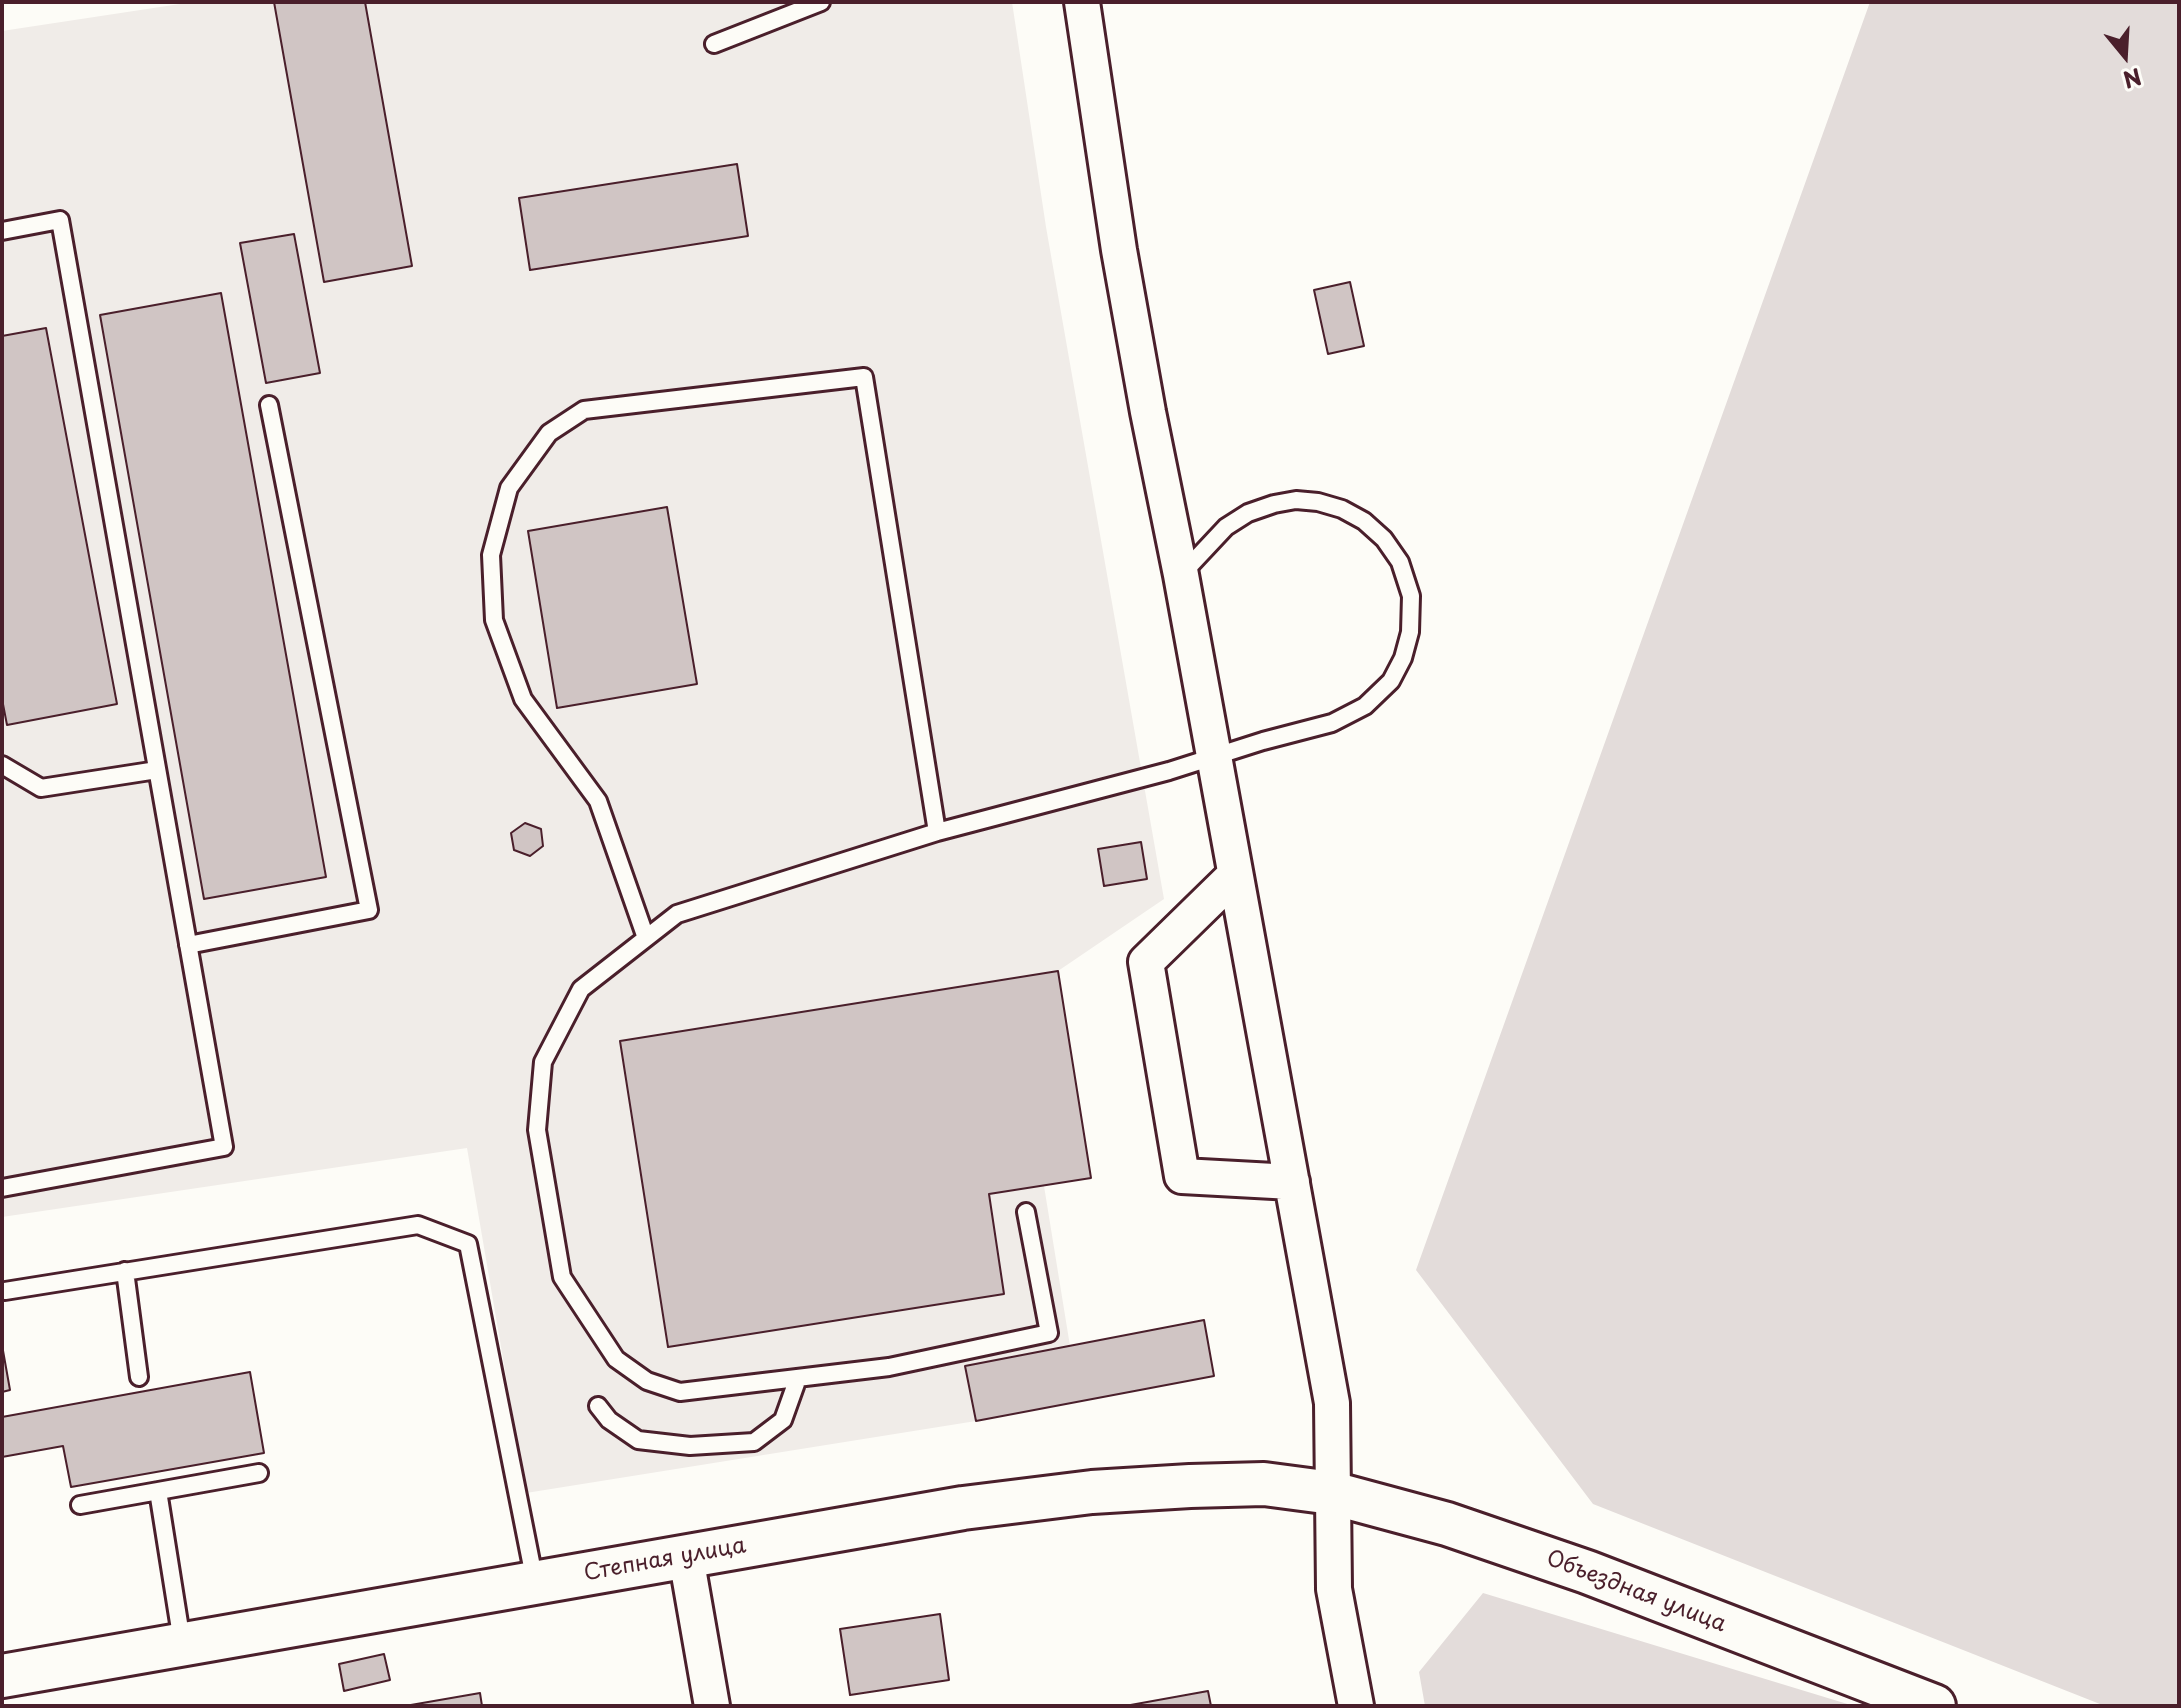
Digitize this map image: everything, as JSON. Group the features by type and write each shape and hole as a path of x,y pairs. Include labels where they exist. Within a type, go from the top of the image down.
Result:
{"street":[{"path":"1082,2 1119,250 1332,1403 1334,1589 1356,1706"},
{"path":"1235,875 1146,962 1182,1176 1292,1182"},
{"name":"Степная улица","path":"2,1676 963,1508 1092,1492 1264,1484 1332,1493"},
{"name":"Объездная улица","path":"1332,1493 1447,1524 1587,1572 1934,1706"},
{"path":"686,1557 712,1706"}],"lane":[{"path":"714,44 821,2"},
{"path":"2,231 60,220 224,1147 2,1188"},
{"path":"646,938 598,801 523,699 494,620 491,555 509,488 549,433 584,410 864,377 937,832"},
{"path":"188,945 369,910 269,405"},
{"path":"1026,1212 1049,1333 889,1367 680,1392 647,1381 616,1359 562,1277 537,1130 543,1062 581,989 677,914 937,832 1143,779 1332,723 1365,706 1391,681 1403,658 1410,632 1411,596 1400,562 1384,539 1364,521 1342,509 1296,500 1248,513 1226,527 1181,575"},
{"path":"2,765 41,788 157,770"},
{"path":"5,1291 418,1225 468,1244 535,1583"},
{"path":"125,1271 139,1377"},
{"path":"598,1406 609,1420 638,1440 690,1446 754,1442 783,1420 798,1378"},
{"path":"80,1505 259,1473"},
{"path":"158,1491 183,1644"}],"shaded area":[{"path":"193,2 1012,2 1046,227 1164,899 1058,971 1091,1178 1044,1186 1070,1346 1204,1320 1214,1376 976,1421 526,1493 467,1148 2,1217 2,31"},
{"path":"1870,2 2179,2 2179,1706 2105,1706 1593,1504 1416,1270"},
{"path":"1483,1593 1854,1706 1425,1706 1419,1672"}],"building":[{"path":"274,2 365,2 412,266 324,282"},
{"path":"737,164 748,236 530,270 519,198"},
{"path":"294,234 320,373 266,383 240,243"},
{"path":"1350,282 1364,346 1328,354 1314,290"},
{"path":"221,293 326,877 204,899 100,315"},
{"path":"46,328 117,704 7,725 2,699 2,336"},
{"path":"667,507 697,684 557,708 528,531"},
{"path":"525,823 541,829 543,846 530,856 514,850 511,833"},
{"path":"1141,842 1147,879 1104,886 1098,849"},
{"path":"1058,971 1091,1178 989,1194 1004,1294 668,1347 620,1041"},
{"path":"1204,1320 1214,1376 976,1421 965,1366"},
{"path":"2,1345 10,1390 2,1392"},
{"path":"250,1372 264,1453 71,1487 63,1446 2,1457 2,1417"},
{"path":"940,1614 949,1680 850,1695 840,1629"},
{"path":"384,1654 390,1680 344,1691 339,1664"},
{"path":"1208,1691 1211,1706 1125,1706"},
{"path":"480,1693 482,1706 405,1706"}]}
